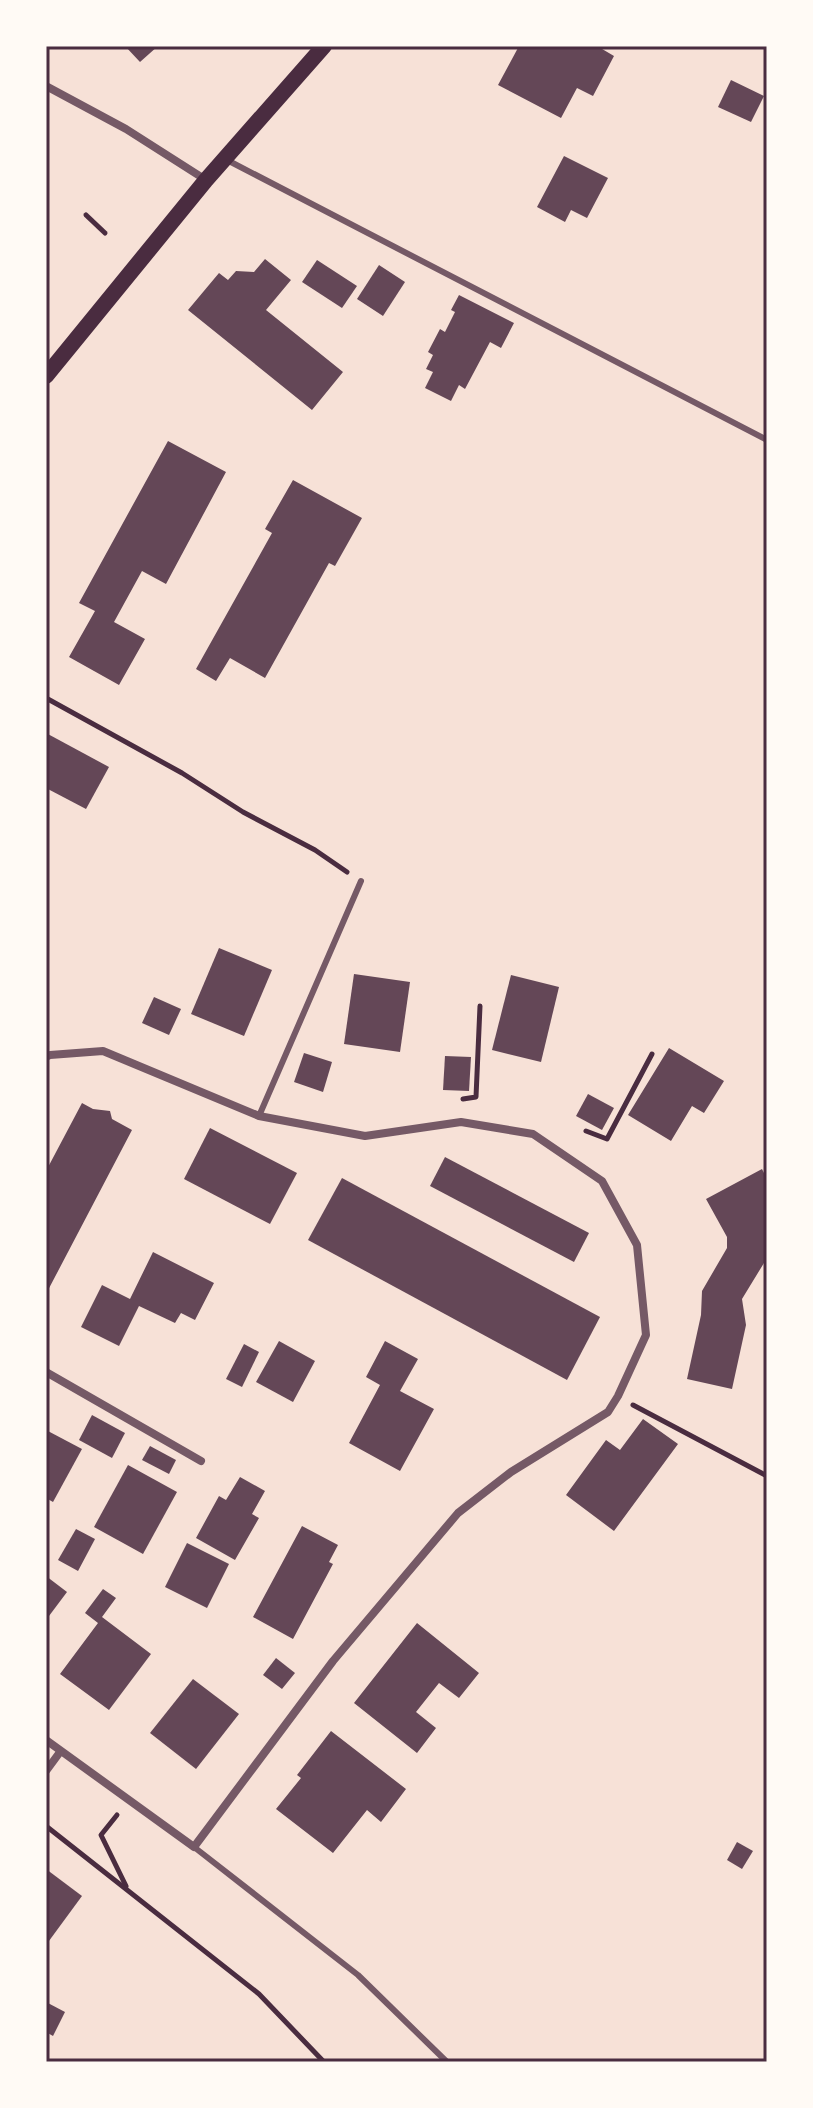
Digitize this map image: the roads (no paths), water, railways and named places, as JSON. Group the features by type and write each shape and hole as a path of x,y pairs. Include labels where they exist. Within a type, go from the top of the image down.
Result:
{"main road":[{"path":"46,376 206,180 324,46"}],"street":[{"path":"46,86 126,129 206,180"},
{"path":"46,1057 103,1051 259,1116 365,1136 461,1122 533,1134 602,1181 637,1245 646,1335 608,1412 511,1472 458,1513 333,1661 194,1847 46,1740"},
{"path":"46,1372 201,1461"},
{"path":"46,1771 60,1752"}],"lane":[{"path":"225,158 767,440"},
{"path":"259,1116 361,881"},
{"path":"194,1847 358,1975 447,2062"}]}
